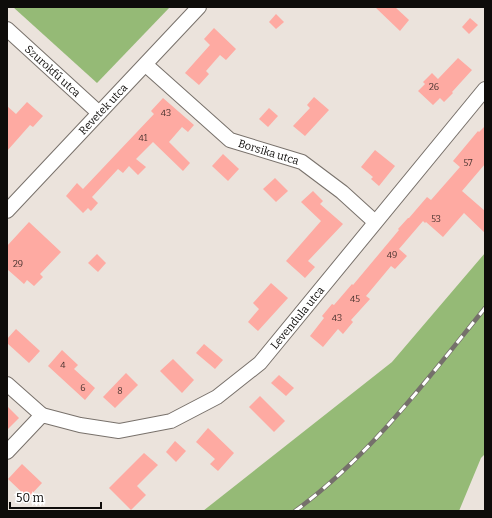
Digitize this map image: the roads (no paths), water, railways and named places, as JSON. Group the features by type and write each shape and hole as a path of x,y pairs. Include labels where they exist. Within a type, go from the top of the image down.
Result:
{"street":[{"name":"Revetek utca","path":"7,211 199,7"},
{"name":"Szurokfű utca","path":"7,29 99,113"},
{"name":"Borsika utca","path":"146,65 230,140 302,162 342,192 375,222"},
{"name":"Levendula utca","path":"7,384 42,415 80,425 119,431 171,421 217,397 260,363 485,89"},
{"path":"7,452 42,415"}],"railway":[{"path":"295,511 323,489 373,441 419,390 485,308"}]}
